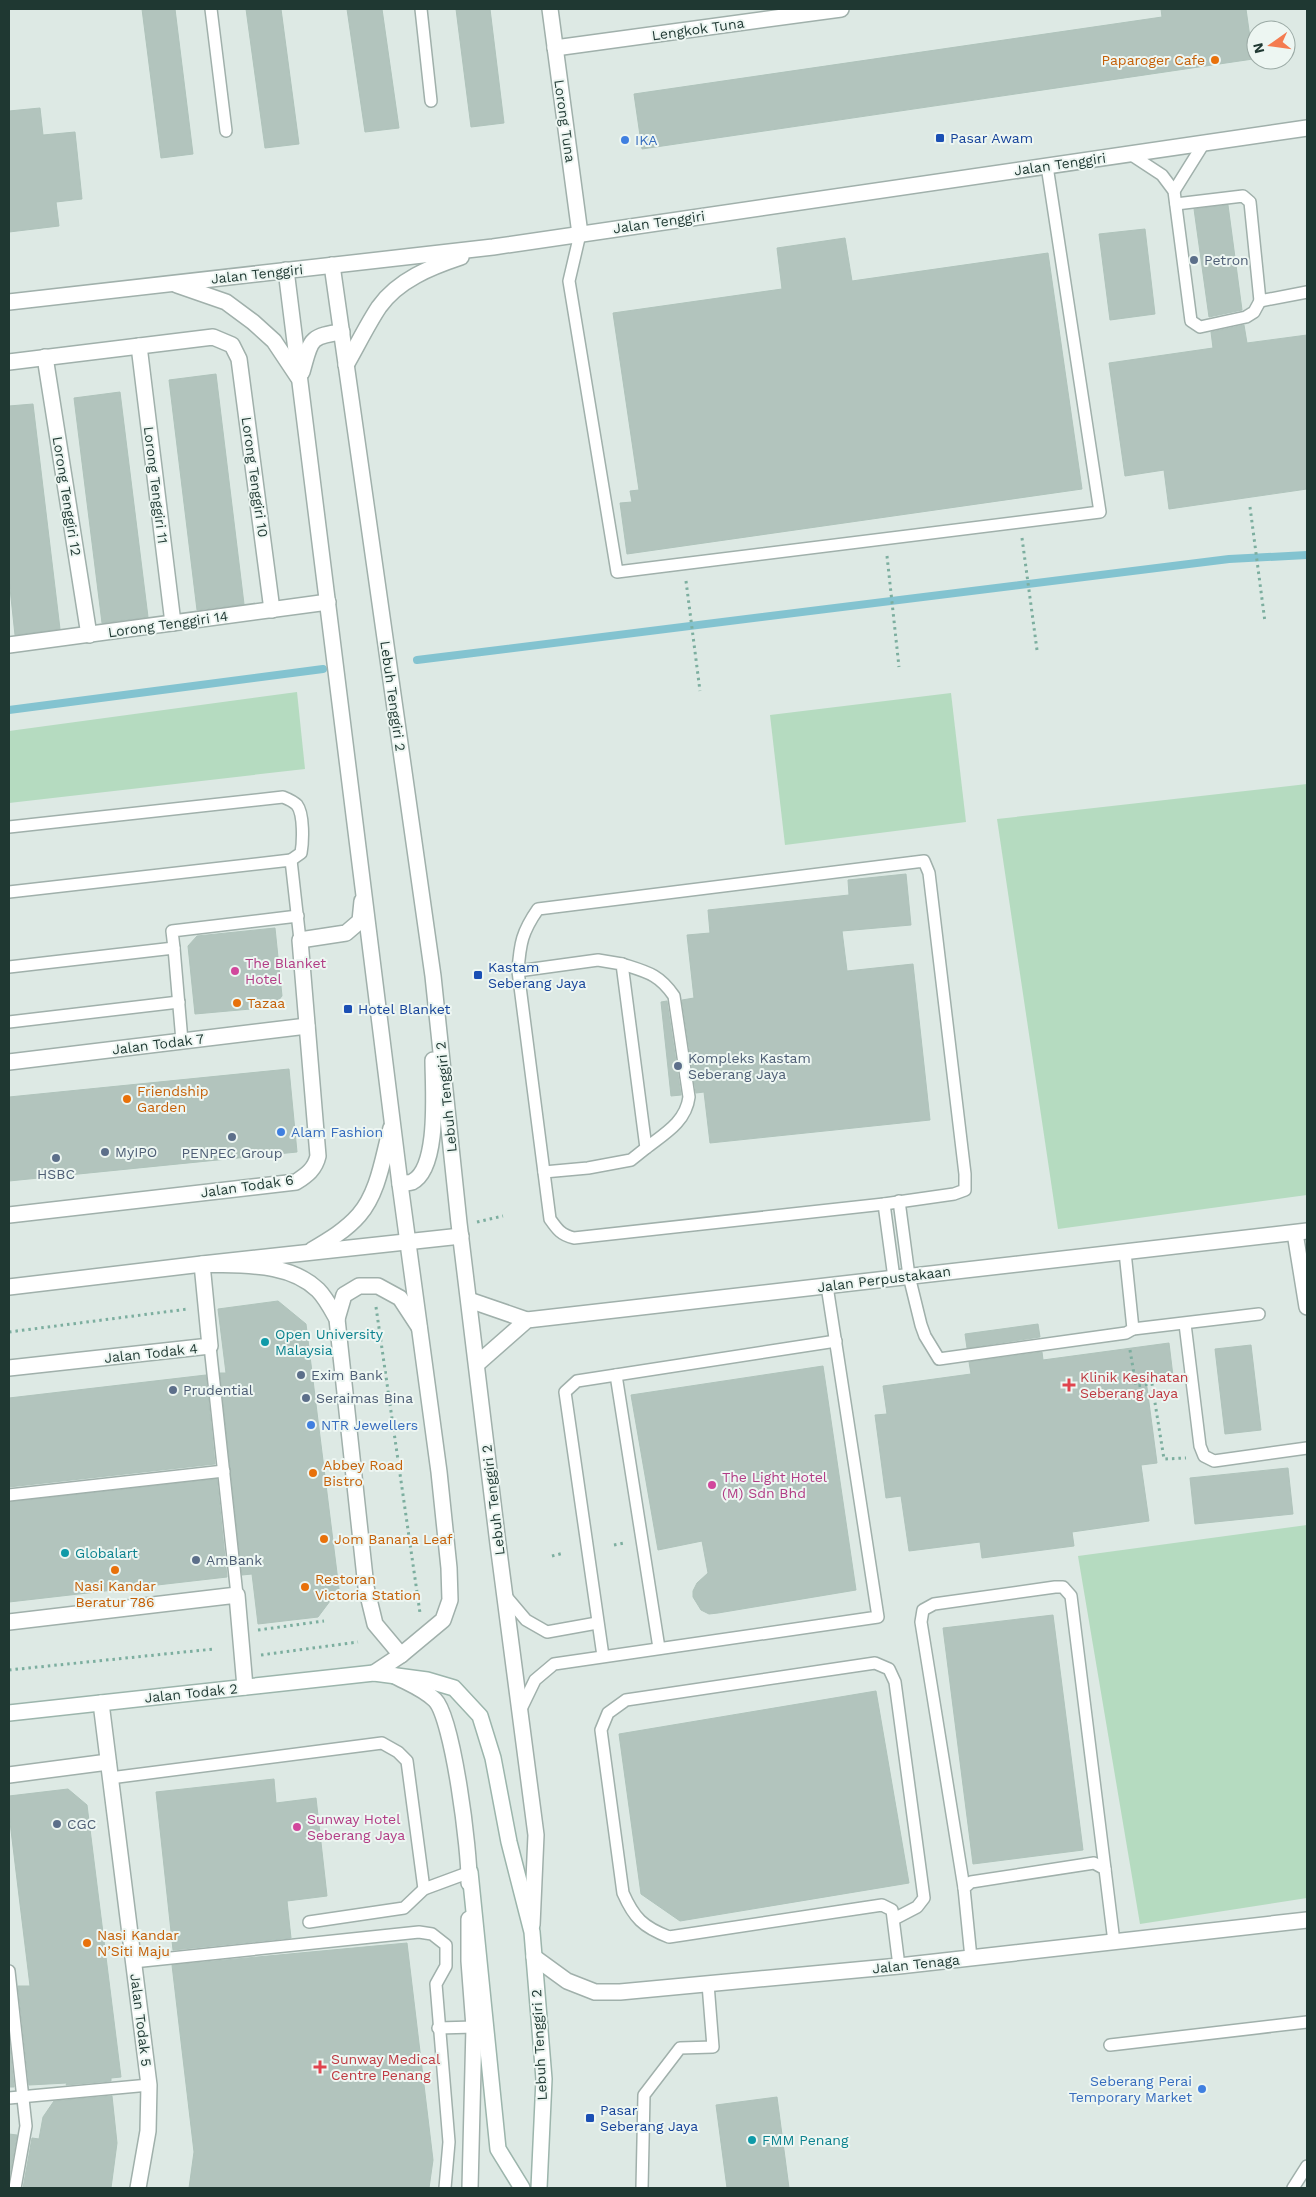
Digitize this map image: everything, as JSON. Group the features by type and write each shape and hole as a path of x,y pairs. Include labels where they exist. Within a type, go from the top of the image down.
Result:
{"street":[{"name":"Lorong Tuna","path":"550,9 580,234"},
{"name":"Lengkok Tuna","path":"555,48 735,16 841,9"},
{"name":"Jalan Tenggiri","path":"9,302 493,247 1307,128"},
{"path":"346,365 380,306 403,283 434,266 493,247"},
{"name":"Lebuh Tenggiri 2","path":"332,265 433,976 461,1236 504,1594 536,1835 532,1932 544,2079 540,2188"},
{"path":"286,270 400,1184 439,1472 450,1600 443,1620 401,1655 374,1673"},
{"path":"172,283 226,302 253,322 274,341 300,381"},
{"path":"300,381 312,342 323,334 342,332"},
{"name":"Lorong Tenggiri 10","path":"139,346 213,337 232,345 239,359 272,610"},
{"path":"9,362 139,346"},
{"name":"Lorong Tenggiri 11","path":"139,346 174,623"},
{"name":"Lorong Tenggiri 12","path":"45,357 89,635"},
{"name":"Lorong Tenggiri 14","path":"9,645 328,602"},
{"path":"300,940 346,933 360,921 363,886"},
{"name":"Jalan Todak 6","path":"9,1215 296,1182 309,1174 316,1164 318,1156 300,940"},
{"path":"400,1184 412,1182 422,1172 429,1156 434,1130 433,976"},
{"name":"Jalan Todak 7","path":"9,1059 307,1026"},
{"path":"308,1252 334,1237 359,1215 371,1196 393,1122"},
{"path":"1301,1232 1307,1307"},
{"name":"Jalan Perpustakaan","path":"527,1320 1301,1232"},
{"path":"9,1287 461,1236"},
{"path":"202,1264 276,1268 300,1276 320,1291 337,1319"},
{"name":"Jalan Todak 4","path":"9,1368 210,1346 202,1264"},
{"path":"401,1655 376,1624 371,1613 366,1587 337,1319 344,1296 359,1286 378,1286 400,1298 419,1327"},
{"path":"469,1300 527,1320 477,1364"},
{"path":"9,1622 238,1595 245,1687"},
{"name":"Lebuh Tenggiri 2","path":"374,1673 427,1680 454,1688 480,1716 493,1758 509,1842 532,1932"},
{"name":"Jalan Todak 2","path":"9,1713 374,1673"},
{"name":"Lebuh Tenggiri 2","path":"392,1674 425,1692 436,1701 446,1721 455,1763 470,1872 480,2028"},
{"name":"Jalan Todak 5","path":"101,1703 148,2085 148,2131 138,2188"},
{"path":"9,1775 108,1762"},
{"name":"Jalan Tenaga","path":"534,1957 567,1981 595,1992 620,1992 899,1966 1307,1920"},
{"path":"470,2188 480,2028"},
{"path":"480,2028 498,2149 522,2188"}],"lane":[{"path":"211,9 226,131"},
{"path":"421,9 431,101"},
{"path":"1174,190 1204,143"},
{"path":"1130,154 1162,175 1174,190 1191,321 1200,327 1246,317 1254,312 1260,300 1250,202 1243,196 1176,204"},
{"path":"580,234 569,281 617,572 1100,512 1047,166"},
{"path":"1260,300 1307,292"},
{"path":"9,827 284,797 299,807 304,839 302,852 291,860 9,892"},
{"path":"291,860 300,940"},
{"path":"924,861 930,872 965,1174 965,1190 954,1194 884,1204 574,1238 566,1236 557,1230 550,1219 544,1172 518,971 520,941 538,909 924,861"},
{"path":"182,1041 172,931 298,916"},
{"path":"9,967 174,948"},
{"path":"518,971 598,960 622,964 654,974 665,983 674,996 689,1097 688,1105 680,1121 631,1160 588,1168 544,1172"},
{"path":"622,964 646,1148"},
{"path":"9,1022 179,1002"},
{"path":"899,1201 909,1276 925,1336 940,1359 1126,1333 1133,1329 1258,1314"},
{"path":"884,1204 894,1278"},
{"path":"1125,1252 1133,1329"},
{"path":"520,1710 535,1680 554,1664 878,1617 827,1286"},
{"path":"1185,1324 1200,1446 1204,1456 1214,1461 1307,1448"},
{"path":"604,1656 597,1624 565,1392 577,1381 836,1341"},
{"path":"210,1346 238,1595"},
{"path":"616,1375 659,1648"},
{"path":"9,1495 224,1471"},
{"path":"971,1958 964,1888 921,1622 924,1610 934,1604 1045,1588 1063,1587 1071,1596 1114,1942"},
{"path":"504,1594 526,1620 546,1632 597,1624"},
{"path":"894,1919 917,1907 924,1898 895,1682 889,1669 875,1663 626,1700 608,1713 601,1730 623,1893 632,1914 656,1932 669,1938 882,1905 892,1910 899,1966"},
{"path":"110,1778 382,1743 398,1752 407,1761 424,1889"},
{"path":"964,1888 971,1882 1094,1863 1105,1869"},
{"path":"309,1922 404,1908 424,1889 470,1872"},
{"path":"133,1962 419,1932 432,1934 446,1945 446,1966 436,1984 438,2028 449,2142 445,2188"},
{"path":"9,1971 26,2126 15,2188"},
{"path":"642,2188 644,2095 680,2048 713,2047 708,1984"},
{"path":"1110,2045 1307,2022"},
{"path":"438,2028 480,2028"},
{"path":"9,2098 148,2085"},
{"path":"1293,2188 1307,2166"}],"path":[{"path":"1250,507 1265,622"},
{"path":"1019,523 1027,567 1037,650"},
{"path":"886,539 899,667"},
{"path":"683,563 700,692"},
{"path":"475,1222 503,1216"},
{"path":"376,1305 418,1604"},
{"path":"9,1332 206,1306"},
{"path":"1130,1344 1136,1386 1152,1384 1164,1459 1204,1456"},
{"path":"552,1556 564,1553"},
{"path":"240,1633 324,1621"},
{"path":"260,1655 358,1642"},
{"path":"9,1670 214,1650"}],"green space":[{"path":"297,692 305,769 9,803 9,731"},
{"path":"951,693 966,822 785,845 770,715"},
{"path":"1307,784 1307,1195 1058,1229 997,819"},
{"path":"1307,1525 1307,1898 1140,1924 1078,1556"}],"building":[{"path":"142,9 175,9 193,154 161,158"},
{"path":"246,9 281,9 299,144 265,148"},
{"path":"347,9 382,9 399,128 365,132"},
{"path":"456,9 490,9 504,123 471,127"},
{"path":"1161,9 1246,9 1248,20 1246,20 1246,60 642,149 634,94 1162,17"},
{"path":"40,108 43,135 75,132 82,199 56,202 59,226 9,232 9,111"},
{"path":"1228,205 1242,310 1209,317 1194,209"},
{"path":"1145,229 1155,314 1110,320 1099,234"},
{"path":"845,238 852,281 1048,253 1082,489 627,554 620,503 632,502 630,491 639,490 613,313 782,289 777,248"},
{"path":"1244,325 1247,343 1307,335 1307,489 1169,509 1164,470 1125,476 1109,363 1213,348 1211,332"},
{"path":"216,374 244,604 197,610 169,380"},
{"path":"120,392 148,617 102,623 74,398"},
{"path":"33,404 60,629 15,635 9,579 9,406"},
{"path":"906,874 911,925 842,931 847,971 913,964 930,1120 710,1143 704,1092 696,1093 682,1000 694,998 687,935 710,933 708,910 849,895 848,880"},
{"name":"The Blanket Hotel","path":"275,928 282,996 273,1007 195,1014 188,946 197,936"},
{"path":"667,1001 681,1095 671,1096 661,1002"},
{"path":"289,1069 297,1152 9,1181 9,1097"},
{"path":"278,1301 306,1324 339,1589 318,1617 258,1624 252,1574 242,1575 220,1373 226,1373 218,1309"},
{"path":"1038,1324 1040,1337 967,1348 965,1334"},
{"path":"1169,1343 1173,1376 1146,1380 1157,1463 1141,1465 1149,1521 1072,1532 1074,1546 982,1558 980,1542 909,1551 901,1496 886,1498 875,1415 887,1414 883,1386 971,1374 969,1362 1042,1352 1043,1360"},
{"path":"1251,1345 1261,1430 1225,1434 1215,1349"},
{"path":"823,1366 856,1590 709,1614 701,1610 693,1597 693,1591 697,1583 708,1573 702,1541 658,1550 631,1395"},
{"path":"206,1375 215,1464 9,1487 9,1398"},
{"path":"1288,1468 1293,1514 1195,1524 1190,1478"},
{"path":"217,1479 227,1577 9,1602 9,1502"},
{"path":"1053,1615 1083,1850 973,1864 943,1628"},
{"path":"876,1691 909,1883 680,1921 641,1894 619,1734"},
{"path":"274,1779 276,1803 316,1798 327,1896 287,1901 291,1938 173,1950 156,1792"},
{"path":"68,1789 87,1805 121,2077 111,2078 111,2081 66,2085 67,2083 29,2085 18,1986 30,1986 9,1814 9,1796"},
{"name":"Sunway Medical Centre Penang","path":"407,1943 433,2160 429,2188 189,2188 194,2152 172,1965"},
{"path":"9,2038 14,2087 9,2087"},
{"path":"112,2096 117,2143 111,2188 23,2188 32,2138 39,2139 43,2117 54,2101"},
{"name":"FMM Penang","path":"777,2097 789,2188 727,2188 716,2105"},
{"path":"9,2134 17,2135 9,2180"}],"waterway":[{"path":"417,660 1229,559 1307,555"},
{"path":"9,710 323,669"}],"place":[{"name":"Paparoger Cafe","path":"1215,60"},
{"name":"Pasar Awam","path":"940,138"},
{"name":"IKA","path":"625,140"},
{"name":"Petron","path":"1194,260"},
{"name":"The Blanket Hotel","path":"235,971"},
{"name":"Kastam Seberang Jaya","path":"478,975"},
{"name":"Tazaa","path":"237,1003"},
{"name":"Hotel Blanket","path":"348,1009"},
{"name":"Kompleks Kastam Seberang Jaya","path":"678,1066"},
{"name":"Friendship Garden","path":"127,1099"},
{"name":"Alam Fashion","path":"281,1132"},
{"name":"PENPEC Group","path":"232,1137"},
{"name":"MyIPO","path":"105,1152"},
{"name":"HSBC","path":"56,1158"},
{"name":"Open University Malaysia","path":"265,1342"},
{"name":"Exim Bank","path":"301,1375"},
{"name":"Klinik Kesihatan Seberang Jaya","path":"1069,1385"},
{"name":"Prudential","path":"173,1390"},
{"name":"Seraimas Bina","path":"306,1398"},
{"name":"NTR Jewellers","path":"311,1425"},
{"name":"Abbey Road Bistro","path":"313,1473"},
{"name":"The Light Hotel (M) Sdn Bhd","path":"712,1485"},
{"name":"Jom Banana Leaf","path":"324,1539"},
{"name":"Globalart","path":"65,1553"},
{"name":"AmBank","path":"196,1560"},
{"name":"Nasi Kandar Beratur 786","path":"115,1570"},
{"name":"Restoran Victoria Station","path":"305,1587"},
{"name":"CGC","path":"57,1824"},
{"name":"Sunway Hotel Seberang Jaya","path":"297,1827"},
{"name":"Nasi Kandar N’Siti Maju","path":"87,1943"},
{"name":"Sunway Medical Centre Penang","path":"320,2067"},
{"name":"Seberang Perai Temporary Market","path":"1202,2089"},
{"name":"Pasar Seberang Jaya","path":"590,2118"},
{"name":"FMM Penang","path":"752,2140"}]}
